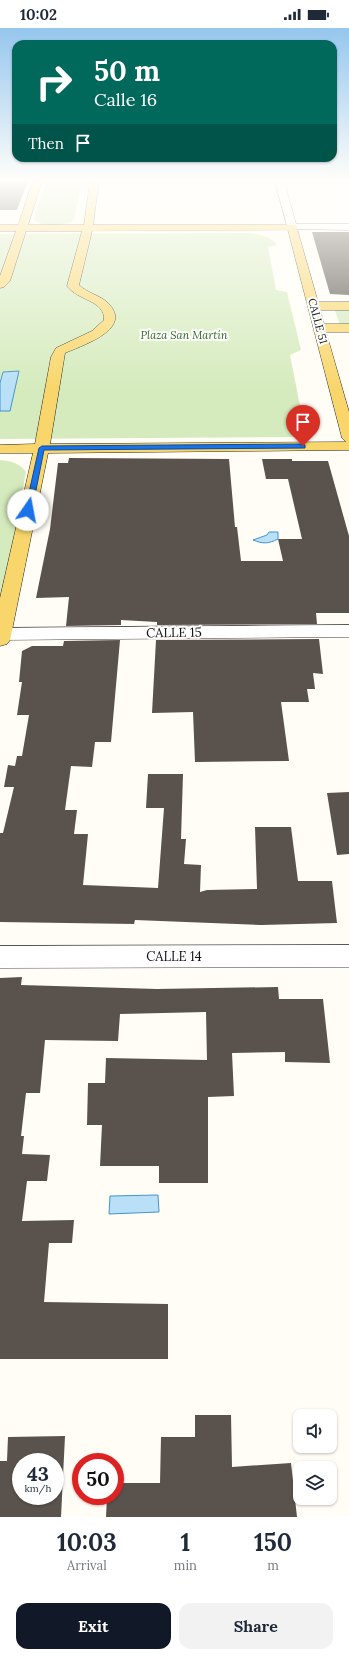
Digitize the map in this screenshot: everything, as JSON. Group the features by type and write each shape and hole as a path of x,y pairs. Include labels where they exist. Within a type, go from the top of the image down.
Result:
{"main road":[{"path":"0,285 4,281 15,250"},
{"path":"0,636 42,448 57,357 60,351 94,336 105,328 110,322 110,312 105,306 76,290 73,286 82,250"},
{"name":"CALLE 51","path":"299,250 349,438"},
{"path":"314,306 349,306"},
{"path":"319,328 349,328"},
{"path":"0,449 349,446"}],"street":[{"name":"CALLE 15","path":"0,636 349,630"},
{"name":"CALLE 14","path":"0,957 349,956"}],"green space":[{"name":"Plaza San Martín","path":"0,250 269,250 276,290 287,292 301,350 290,355 301,411 315,414 315,424 306,432 292,437 0,439"},
{"path":"334,308 349,308 349,328 341,328"},
{"path":"0,460 21,466 26,472 4,588 0,597"}],"water":[{"path":"19,371 10,411 0,411 0,383 3,372"},
{"path":"269,532 278,532 278,539 266,543 253,540 267,535"},
{"path":"158,1195 159,1212 109,1214 110,1196"}],"building":[{"path":"317,250 349,250 349,295 330,294"},
{"path":"69,458 229,459 235,527 237,527 241,561 283,561 278,539 302,539 288,479 266,479 262,459 328,461 349,536 349,613 316,613 317,624 157,625 157,622 121,620 121,625 66,626 69,597 36,598 50,529 58,463 68,463"},
{"path":"319,639 323,674 313,673 315,689 307,689 309,702 281,702 289,761 195,762 193,712 152,713 156,640"},
{"path":"120,640 111,742 95,742 92,767 71,766 65,810 77,810 74,834 88,834 83,885 158,888 164,808 146,808 148,774 183,774 181,839 186,839 184,864 201,865 200,892 207,890 257,889 255,827 291,827 298,881 332,881 337,923 261,925 135,920 134,924 0,922 0,833 3,833 14,787 4,787 8,765 15,766 17,756 22,756 29,715 17,715 22,682 19,682 22,651 32,646 63,646 64,641"},
{"path":"349,792 349,854 337,855 327,793"},
{"path":"22,977 21,985 157,989 278,987 279,999 323,999 330,1063 285,1062 285,1052 232,1053 234,1096 208,1097 208,1183 159,1183 159,1166 100,1166 102,1125 87,1125 88,1083 105,1083 106,1058 207,1060 206,1012 120,1014 118,1041 45,1040 40,1093 26,1093 21,1136 24,1136 22,1154 50,1155 47,1181 27,1181 22,1221 74,1220 72,1243 49,1243 44,1302 168,1304 168,1359 0,1359 0,978"},
{"path":"195,1415 231,1415 232,1467 291,1463 293,1505 296,1505 297,1517 106,1517 107,1505 124,1505 124,1483 160,1483 161,1437 195,1437"},
{"path":"65,1436 64,1456 64,1453 12,1453 12,1505 62,1505 61,1517 0,1517 0,1461 7,1461 8,1437"}],"route":[{"path":"28,510 42,448 303,446"}]}
